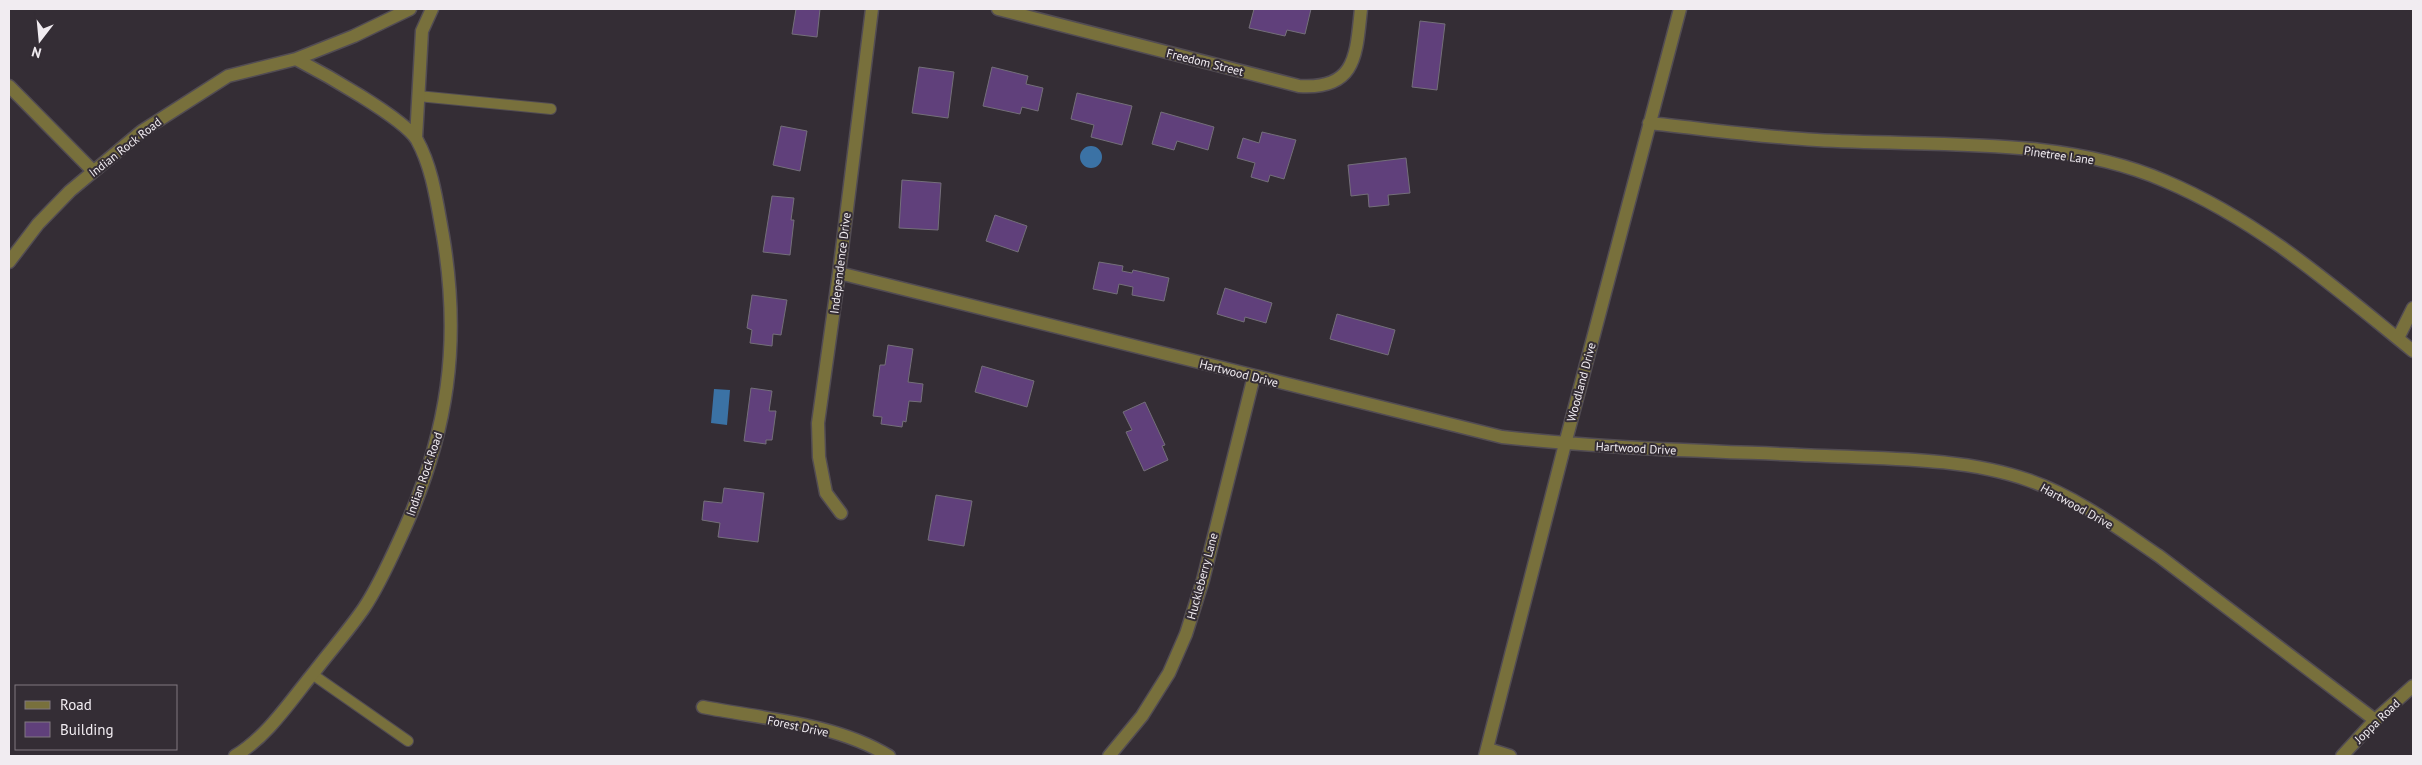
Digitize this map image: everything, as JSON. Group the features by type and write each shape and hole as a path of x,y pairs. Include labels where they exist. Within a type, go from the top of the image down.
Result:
{"street":[{"name":"Indian Rock Road","path":"9,262 38,224 93,171 142,131 228,76 296,59 354,36 410,9"},
{"name":"Indian Rock Road","path":"416,138 422,31 432,9"},
{"name":"Independence Drive","path":"841,513 826,493 819,457 818,423 872,9"},
{"name":"Freedom Street","path":"998,9 1299,86 1318,87 1335,82 1348,70 1356,55 1361,9"},
{"name":"Woodland Drive","path":"1487,752 1564,444 1680,9"},
{"name":"Indian Rock Road","path":"236,756 250,747 312,674 364,608 389,562 419,497 438,440 448,380 451,331 450,281 435,193 428,166 416,138 398,121 320,71 296,59"},
{"path":"9,86 93,171"},
{"name":"Pinetree Lane","path":"1649,123 1816,140 2028,150 2074,156 2120,166 2164,180 2248,223 2285,247 2413,350"},
{"name":"Hartwood Drive","path":"839,273 1502,437 1564,444 1928,462 1996,470 2030,480 2091,512 2159,556 2375,720"},
{"path":"2398,338 2413,308"},
{"name":"Huckleberry Lane","path":"1109,756 1142,716 1169,673 1186,634 1203,580 1254,376"},
{"name":"Joppa Road","path":"2342,756 2375,720 2413,686"},
{"name":"Forest Drive","path":"703,707 813,728 846,737 889,756"},
{"path":"1487,752 1510,756"}],"lane":[{"path":"418,96 551,109"},
{"path":"312,674 408,741"}],"water":[{"path":"1091,146 1099,149 1102,157 1099,165 1091,168 1083,165 1080,157 1083,149"},
{"path":"714,389 730,390 727,425 711,423"}],"building":[{"path":"796,9 820,9 817,37 792,34"},
{"path":"1254,9 1311,9 1305,34 1287,30 1285,36 1249,28"},
{"path":"1420,21 1445,24 1437,90 1412,87"},
{"path":"919,67 954,72 948,118 912,113"},
{"path":"992,67 1028,76 1026,84 1043,88 1038,111 1022,107 1020,114 983,106"},
{"path":"1077,93 1132,106 1122,145 1091,137 1094,125 1071,119"},
{"path":"1161,112 1214,127 1208,150 1177,141 1174,150 1152,144"},
{"path":"781,126 807,131 800,171 773,165"},
{"path":"1262,132 1296,140 1284,179 1270,175 1268,182 1251,177 1255,163 1237,158 1243,138 1259,143"},
{"path":"1406,158 1410,193 1388,195 1389,205 1369,207 1368,194 1351,196 1348,165"},
{"path":"902,180 941,183 938,230 899,228"},
{"path":"772,196 794,198 791,220 794,220 790,255 763,252"},
{"path":"995,215 1027,226 1018,252 986,241"},
{"path":"1099,262 1123,266 1122,271 1132,273 1133,270 1169,278 1164,301 1132,295 1133,287 1119,284 1117,294 1093,289"},
{"path":"1225,288 1272,303 1266,323 1245,317 1244,322 1217,314"},
{"path":"752,295 787,300 781,335 773,334 772,346 750,343 752,330 747,328"},
{"path":"1337,314 1395,330 1388,355 1330,339"},
{"path":"888,345 913,349 908,382 923,384 921,402 909,401 906,422 903,421 902,427 881,424 882,417 873,416 880,365 885,365"},
{"path":"982,366 1034,381 1027,407 975,392"},
{"path":"751,388 772,391 769,411 776,411 772,440 766,440 766,444 744,441"},
{"path":"1145,402 1165,445 1162,446 1168,460 1144,471 1126,432 1132,430 1123,412"},
{"path":"724,488 764,493 758,542 718,537 720,523 702,520 704,501 722,503"},
{"path":"936,495 972,501 964,546 928,540"}]}
